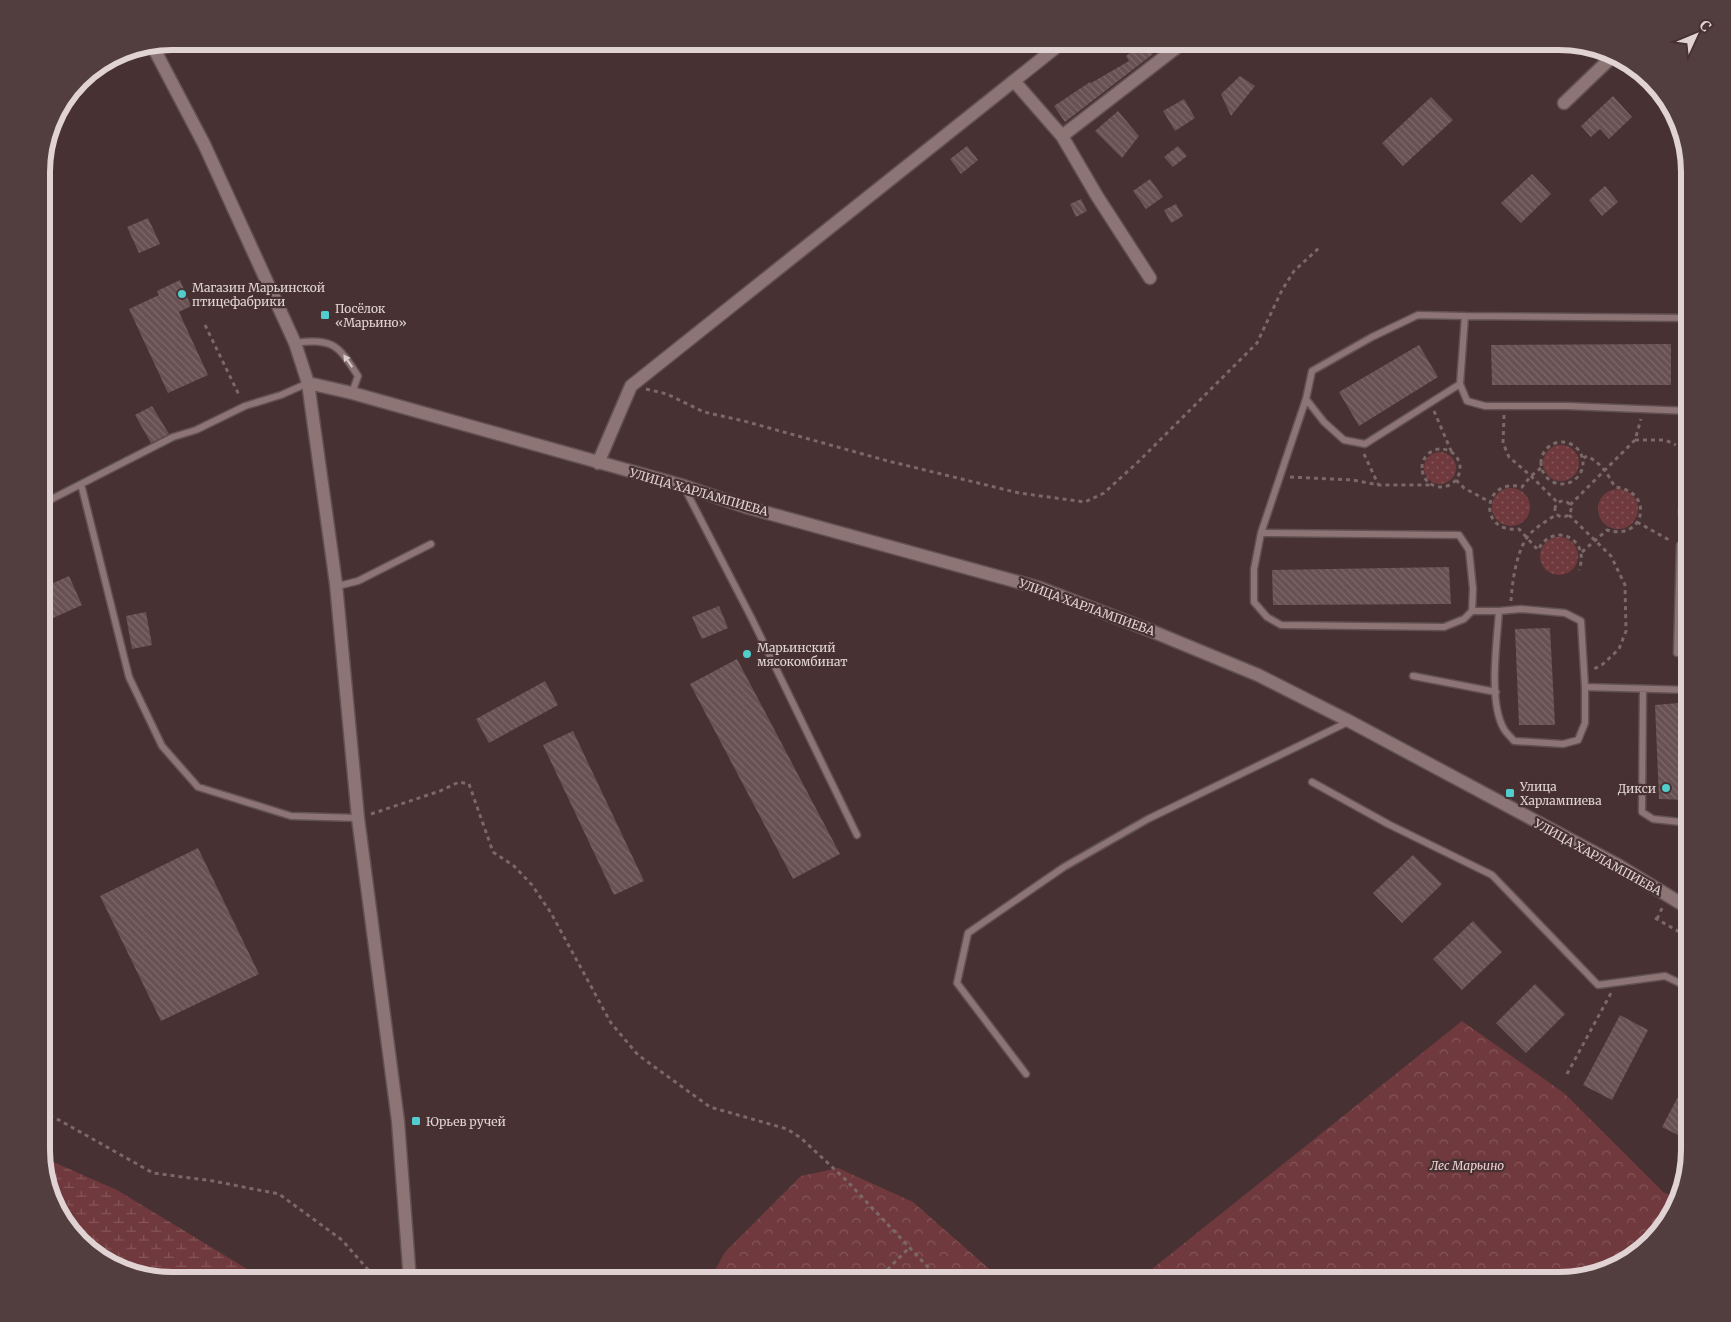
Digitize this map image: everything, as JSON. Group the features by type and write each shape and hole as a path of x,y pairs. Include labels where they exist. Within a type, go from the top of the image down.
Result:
{"street":[{"path":"598,463 631,386 1053,50"},
{"path":"1062,136 1173,50"},
{"path":"155,51 204,144 295,343 308,383 336,584 358,818 398,1121 409,1272"},
{"path":"1564,103 1609,60"},
{"path":"1014,81 1062,136 1097,196 1150,278"},
{"name":"УЛИЦА ХАРЛАМПИЕВА","path":"308,383 352,392 684,486 746,506 1040,588 1258,675 1349,721 1681,899"}],"lane":[{"path":"1261,533 1459,535 1469,550 1473,589 1472,611 1464,619 1444,627 1281,625 1267,617 1254,602 1254,569 1261,533 1306,399 1312,371 1372,337 1418,315 1681,318"},
{"path":"1465,316 1460,384 1467,401 1485,406 1567,406 1681,411"},
{"path":"295,343 315,340 334,344 346,357 358,376 352,392"},
{"path":"50,500 172,437 196,430 245,406 308,383"},
{"path":"1306,399 1324,422 1344,440 1365,444 1460,384"},
{"path":"81,484 129,677 162,746 198,787 291,816 358,818"},
{"path":"684,486 857,835"},
{"path":"336,584 342,585 358,581 431,544"},
{"path":"1677,653 1680,546"},
{"path":"1472,611 1521,609 1565,613 1580,621 1585,687 1585,723 1578,740 1563,744 1514,740 1504,730 1496,710 1498,611"},
{"path":"1414,676 1496,692"},
{"path":"1585,687 1681,690"},
{"path":"1643,689 1642,812 1652,818 1681,822"},
{"path":"1026,1074 957,983 968,933 1064,867 1148,819 1349,721"},
{"path":"1312,782 1388,824 1492,875 1598,986 1665,976 1681,984"}],"path":[{"path":"631,386 667,394 704,412 744,421 888,461 1018,494 1085,502 1104,493 1139,461 1257,343 1282,290 1294,271 1319,248"},
{"path":"205,325 245,406"},
{"path":"1429,404 1442,428 1452,454"},
{"path":"1505,406 1503,443 1509,457 1558,502"},
{"path":"1570,505 1635,440 1644,409"},
{"path":"1635,440 1664,440 1681,447"},
{"path":"1568,442 1576,447 1581,454 1582,471 1577,479 1569,483 1560,484 1552,482 1545,476 1541,468 1541,459 1544,451 1550,445 1568,442"},
{"path":"1365,444 1364,452 1379,485"},
{"path":"1281,474 1292,478 1353,480 1379,485 1431,485 1440,488 1449,486 1456,480 1460,472 1459,462 1446,450 1437,449 1428,453 1423,460 1422,470 1424,478 1431,485"},
{"path":"1582,459 1587,456 1598,462 1615,487 1631,491 1637,498 1640,506 1638,522 1632,529 1615,533 1607,530 1582,552"},
{"path":"1541,468 1522,487 1506,486 1499,489 1493,495 1490,502 1492,518 1503,529 1519,530 1538,550 1546,539 1560,535 1568,536 1574,540 1582,552 1579,570"},
{"path":"1456,480 1464,488 1490,502"},
{"path":"1562,500 1567,501 1571,510 1568,515 1564,517 1557,514 1555,507 1558,502 1562,500"},
{"path":"1510,610 1517,564 1526,539 1539,526 1557,514"},
{"path":"1568,515 1611,556 1625,585 1626,632 1618,649 1603,664 1584,674"},
{"path":"1638,522 1680,546"},
{"path":"358,818 440,791 459,782 469,784 493,852 514,866 532,885 551,913 611,1023 638,1055 710,1107 787,1129 801,1138 846,1180 932,1272"},
{"path":"1655,918 1681,933"},
{"path":"1567,1074 1616,984"},
{"path":"50,1116 153,1173 213,1181 279,1194 342,1240 370,1272"},
{"path":"885,1272 909,1248"}],"green space":[{"path":"1561,445 1568,446 1574,450 1578,456 1578,470 1574,476 1568,480 1561,481 1554,480 1548,476 1544,470 1543,463 1544,456 1548,450 1554,446"},
{"path":"1440,452 1446,453 1451,457 1455,462 1455,474 1451,479 1446,483 1440,484 1434,483 1429,479 1425,474 1424,468 1425,462 1429,457 1434,453"},
{"path":"1511,488 1525,493 1530,507 1525,521 1511,526 1497,521 1492,507 1497,493"},
{"path":"1618,489 1632,495 1638,509 1632,523 1618,529 1604,523 1598,509 1604,495"},
{"path":"1559,537 1566,538 1572,543 1577,549 1577,563 1572,569 1566,574 1559,575 1552,574 1546,569 1541,563 1540,556 1541,549 1546,543 1552,538"},
{"name":"Лес Марьино","path":"1462,1021 1564,1093 1663,1192 1672,1196 1656,1224 1633,1247 1598,1266 1583,1270 1567,1272 1148,1272"},
{"path":"50,1161 117,1190 252,1272 164,1272 133,1266 111,1256 86,1236 71,1218 56,1189"},
{"path":"838,1168 913,1202 993,1272 714,1272 725,1252 801,1176"}],"building":[{"path":"1134,50 1150,50 1153,54 1065,122 1054,106 1090,82 1129,61 1126,56"},
{"path":"1240,76 1255,86 1231,116 1221,94"},
{"path":"1613,96 1632,117 1609,139 1600,129 1591,137 1581,126"},
{"path":"1431,97 1453,120 1403,166 1382,143"},
{"path":"1184,99 1195,118 1175,131 1163,111"},
{"path":"1118,111 1139,136 1122,158 1095,131"},
{"path":"967,146 978,160 961,174 950,159"},
{"path":"1178,146 1187,156 1173,167 1164,157"},
{"path":"1532,174 1551,194 1521,223 1501,203"},
{"path":"1150,179 1163,197 1146,209 1133,191"},
{"path":"1605,186 1618,202 1602,216 1589,200"},
{"path":"1081,199 1087,211 1076,217 1070,204"},
{"path":"1176,204 1183,216 1171,223 1164,210"},
{"path":"148,218 160,244 139,253 127,227"},
{"path":"180,280 191,306 179,312 208,375 168,393 129,309 159,295 157,291"},
{"path":"1671,344 1671,385 1492,385 1491,345"},
{"path":"1419,345 1438,377 1359,426 1339,392"},
{"path":"152,406 169,434 151,443 135,415"},
{"path":"1449,567 1451,604 1273,605 1272,570"},
{"path":"69,576 82,605 50,619 50,584"},
{"path":"719,606 728,628 702,639 692,617"},
{"path":"146,612 152,645 132,649 126,616"},
{"path":"1550,628 1555,725 1519,725 1515,629"},
{"path":"737,659 840,854 793,879 690,684"},
{"path":"545,681 558,705 489,743 476,719"},
{"path":"1681,703 1681,800 1659,799 1655,705"},
{"path":"573,731 644,881 614,895 543,745"},
{"path":"198,848 259,974 161,1021 100,896"},
{"path":"1413,855 1442,884 1402,923 1373,893"},
{"path":"1473,921 1502,952 1462,990 1433,959"},
{"path":"1535,984 1565,1014 1526,1053 1496,1023"},
{"path":"1620,1015 1648,1030 1612,1100 1583,1085"},
{"path":"1681,1091 1681,1136 1662,1127"}],"place":[{"name":"Магазин Марьинской птицефабрики","path":"182,294"},
{"name":"Посёлок «Марьино»","path":"325,315"},
{"name":"Марьинский мясокомбинат","path":"747,654"},
{"name":"Дикси","path":"1666,788"},
{"name":"Улица Харлампиева","path":"1510,793"},
{"name":"Юрьев ручей","path":"416,1121"}]}
